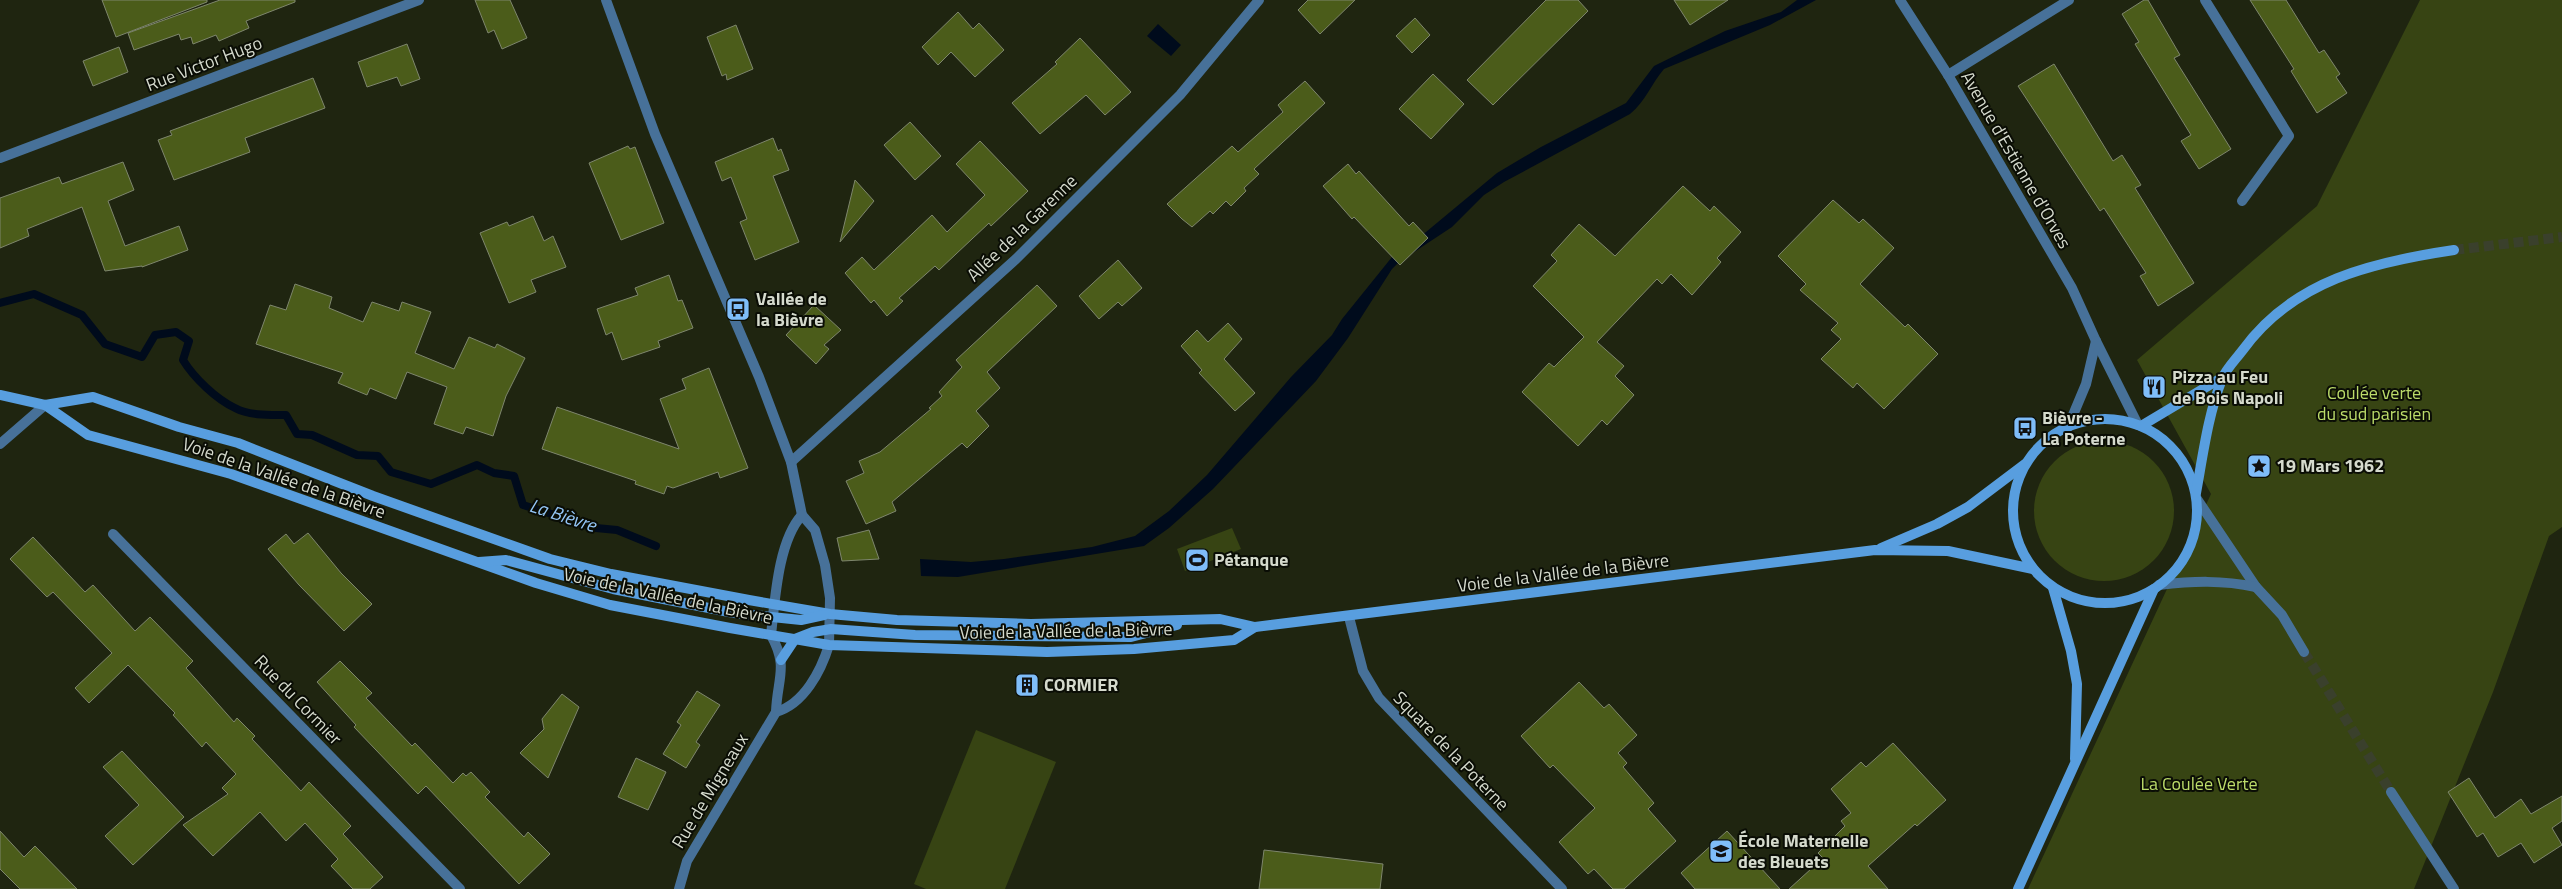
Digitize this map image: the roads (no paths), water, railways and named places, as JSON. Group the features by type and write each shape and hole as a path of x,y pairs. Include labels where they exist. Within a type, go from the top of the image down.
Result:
{"main road":[{"path":"2018,889 2157,587 2182,562 2195,532 2196,497 2208,430 2223,377 2255,333 2299,297 2349,272 2406,257 2454,250"},
{"path":"2140,425 2223,377"},
{"name":"Voie de la Vallée de la Bièvre","path":"0,394 45,405 88,435 231,474 536,584 610,605 771,635 829,645 1038,651 1134,649 1234,640 1255,627"},
{"name":"Voie de la Vallée de la Bièvre","path":"45,405 93,397 179,427 238,443 373,496 550,559 611,574 830,614 897,620 1031,624 1220,619 1255,627 1349,617 1875,550 1948,551 2032,569"},
{"path":"2157,587 2121,602 2086,601 2053,588 2032,569 2019,545 2012,518 2014,490 2025,464 2041,443 2068,427 2101,418 2140,425 2161,437 2177,453 2189,472 2196,497"},
{"name":"Voie de la Vallée de la Bièvre","path":"1875,550 1937,524 1968,507 2025,464"},
{"path":"475,562 506,560 649,597 773,618 801,620 830,614"},
{"path":"2053,588 2071,651 2077,684 2075,764"},
{"path":"782,660 795,639 813,632 831,629 915,635 1131,637 1195,620"}],"street":[{"name":"Rue Victor Hugo","path":"0,158 418,0"},
{"path":"606,0 655,134 746,346 791,462 802,515 794,524 783,561 773,618 771,635 782,660"},
{"name":"Allée de la Garenne","path":"791,462 1016,259 1180,95 1259,0"},
{"name":"Avenue d'Estienne d'Orves","path":"1900,0 1948,75 2072,288 2096,341 2140,425"},
{"path":"1948,75 2069,0"},
{"path":"2205,0 2289,136 2242,201"},
{"path":"2068,427 2086,384 2096,341"},
{"path":"0,444 45,405"},
{"path":"2196,497 2256,587 2282,615 2304,652"},
{"name":"Rue de Migneaux","path":"776,712 790,708 822,669 829,645 831,629 830,598 825,565 815,530 802,515"},
{"name":"Rue du Cormier","path":"113,534 460,889"},
{"path":"2157,587 2201,580 2226,581 2256,587"},
{"name":"Square de la Poterne","path":"1349,617 1363,671 1378,698 1562,889"},
{"name":"Rue de Migneaux","path":"679,889 687,861 776,712 776,693 782,676 782,660"},
{"path":"2391,792 2454,889"}],"water":[{"path":"1797,0 1816,0 1770,25 1664,69 1640,104 1630,114 1504,182 1484,195 1452,227 1399,262 1392,269 1348,338 1316,381 1213,489 1169,528 1144,546 958,577 921,576 920,559 971,562 1004,559 1092,547 1135,536 1169,511 1207,475 1291,377 1332,335 1342,319 1392,257 1426,232 1497,173 1541,147 1626,103 1654,66 1725,31 1781,12"},
{"path":"1158,24 1181,45 1171,56 1147,36"}],"waterway":[{"name":"La Bièvre","path":"0,303 34,294 82,315 105,344 142,357 155,335 176,332 189,341 183,360 199,381 213,394 241,411 254,414 286,415 297,434 312,435 357,455 378,456 391,472 431,484 477,465 494,473 514,476 523,505 596,528 617,530 656,546"}],"tunnel":[{"path":"2454,250 2562,237"},
{"path":"2304,652 2391,792"}],"place":[{"name":"Vallée de la Bièvre","path":"738,309"},
{"name":"Pizza au Feu de Bois Napoli","path":"2154,387"},
{"name":"Bièvre - La Poterne","path":"2025,428"},
{"name":"19 Mars 1962","path":"2259,466"},
{"name":"Pétanque","path":"1197,560"},
{"name":"CORMIER","path":"1027,685"},
{"name":"École Maternelle des Bleuets","path":"1721,851"}],"park label":[{"name":"Coulée verte du sud parisien","path":"2374,403"},
{"name":"La Coulée Verte","path":"2199,784"}]}
